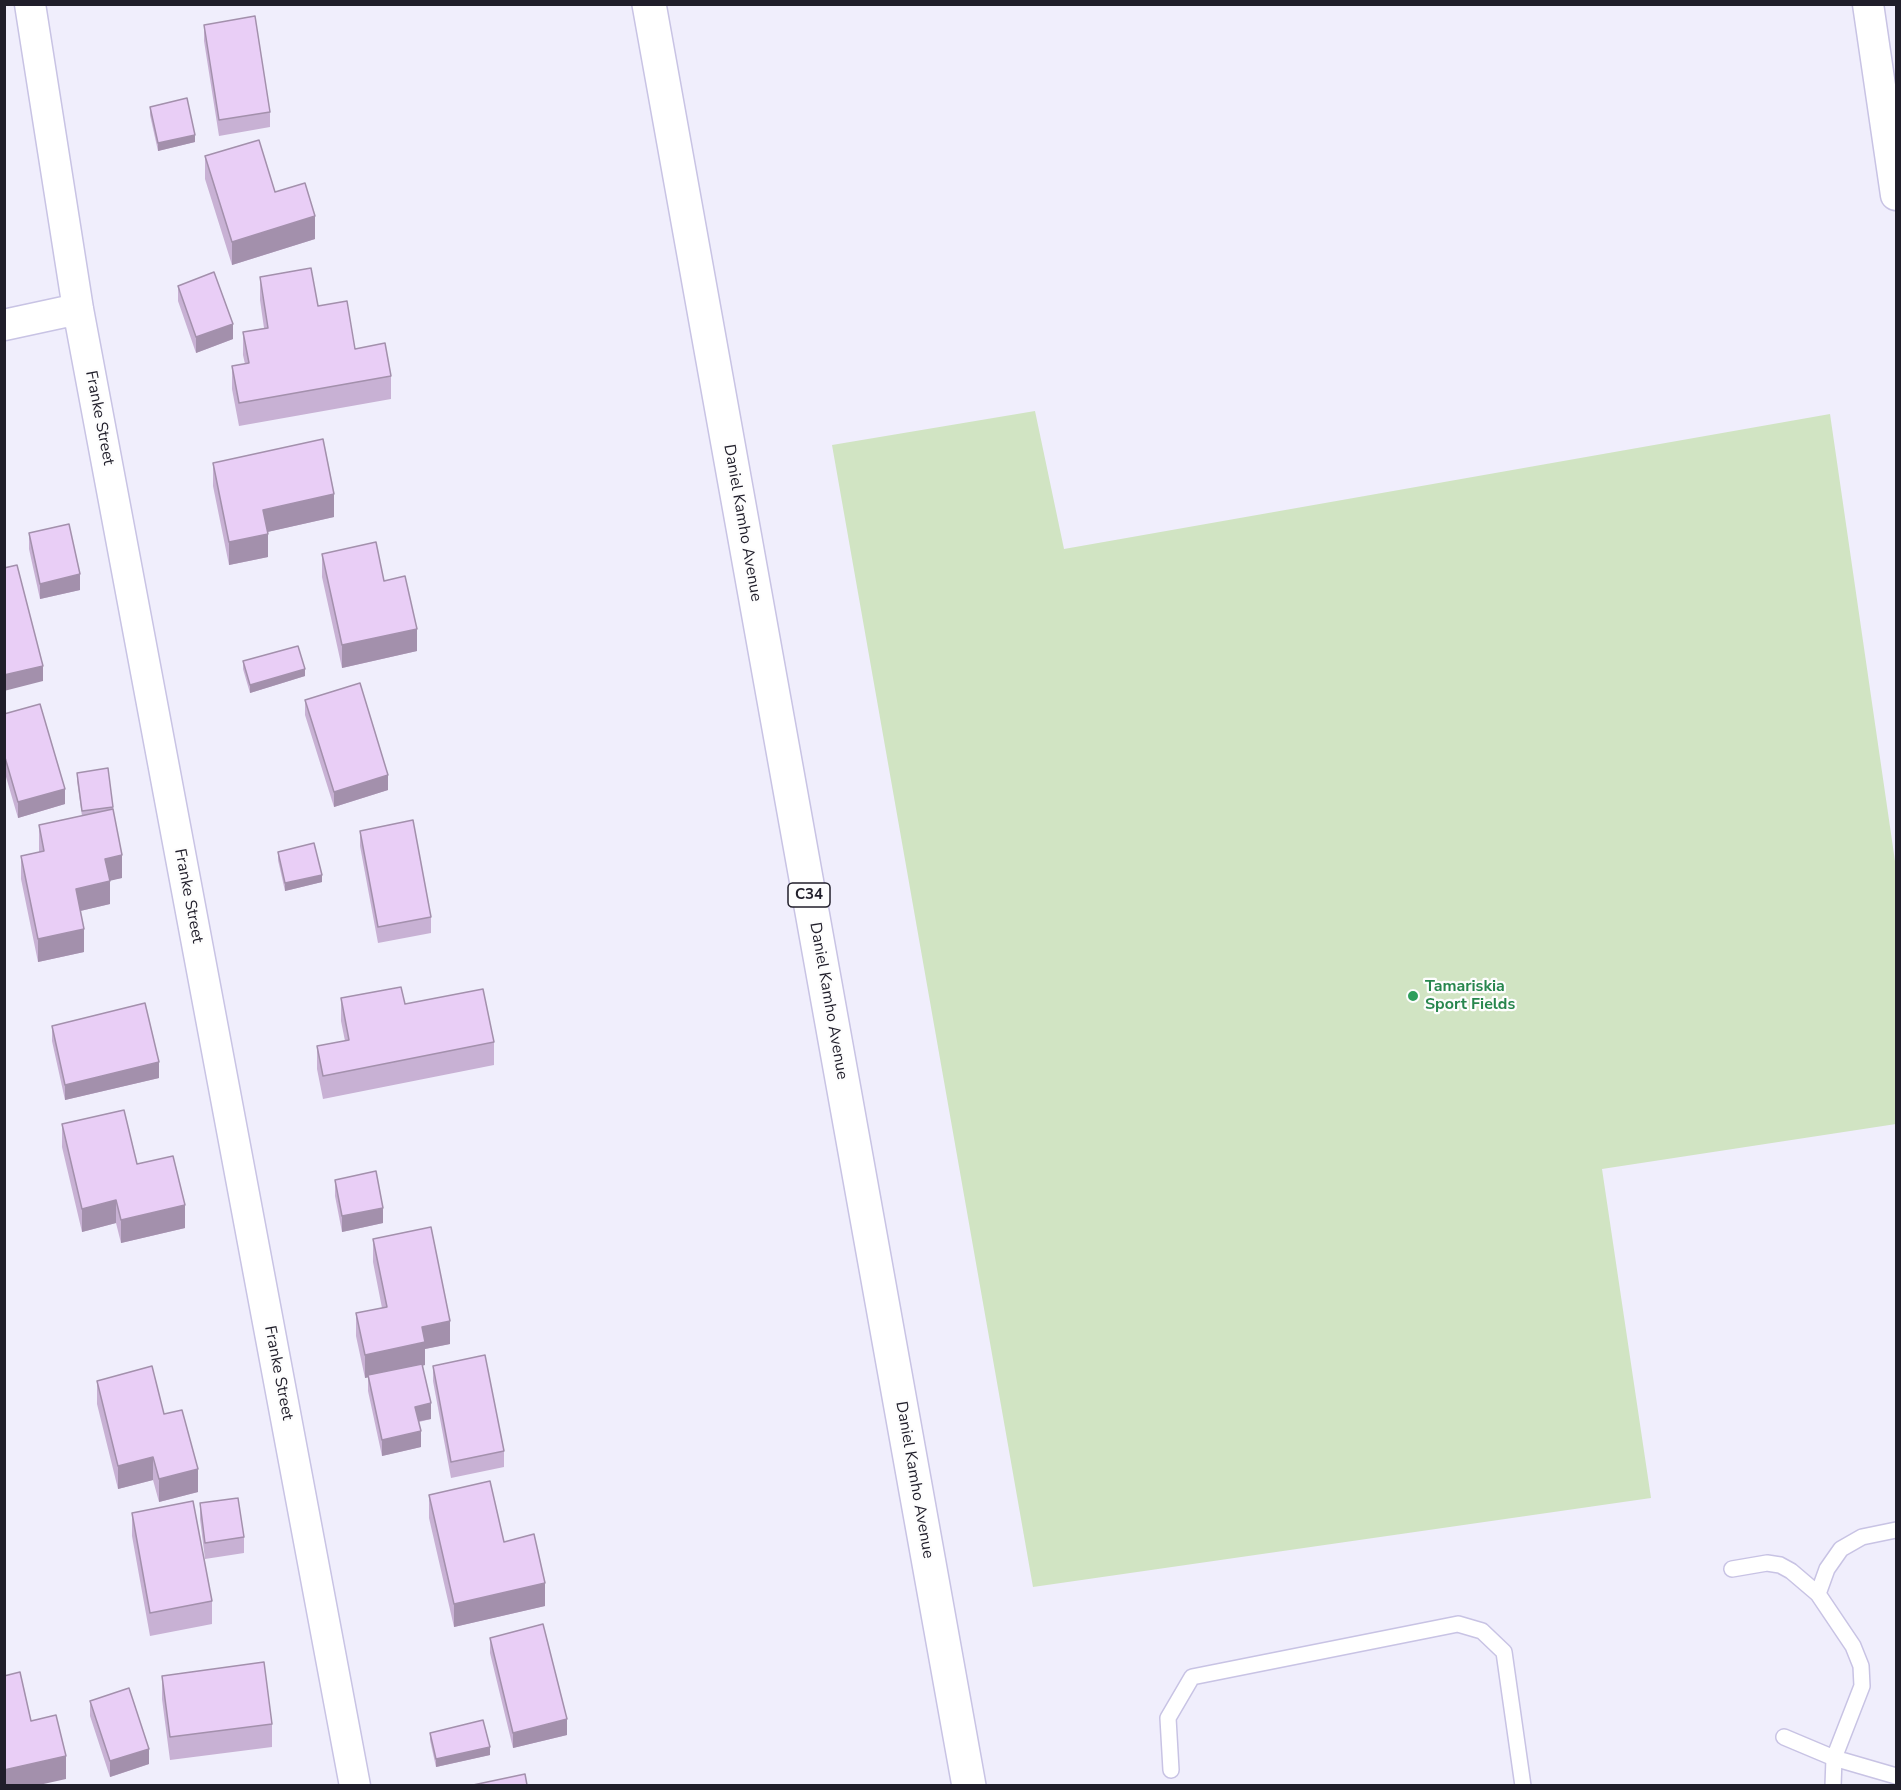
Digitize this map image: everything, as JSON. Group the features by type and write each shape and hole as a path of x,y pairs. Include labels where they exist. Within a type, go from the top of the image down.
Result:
{"main road":[{"name":"Daniel Kamho Avenue","path":"649,4 969,1785"}],"street":[{"name":"Franke Street","path":"30,4 78,309 355,1785"},
{"path":"1868,4 1896,195"},
{"path":"4,325 78,309"}],"lane":[{"path":"1818,1594 1827,1569 1841,1549 1862,1537 1896,1530"},
{"path":"1732,1569 1767,1563 1780,1565 1791,1571 1818,1594 1853,1646 1861,1666 1863,1686 1834,1758 1833,1785"},
{"path":"1172,1770 1168,1718 1192,1677 1458,1624 1482,1631 1504,1652 1522,1785"},
{"path":"1784,1737 1834,1758 1896,1776"}],"green space":[{"name":"Tamariskia Sport Fields","path":"1035,411 1064,549 1830,414 1896,868 1896,1124 1602,1169 1651,1498 1033,1587 832,445"}],"building":[{"path":"255,16 270,112 219,120 204,25"},
{"path":"187,98 195,135 158,143 150,107"},
{"path":"259,140 275,192 305,183 315,216 232,242 205,156"},
{"path":"311,268 318,306 347,301 355,349 385,343 391,376 239,403 232,366 249,363 243,332 268,328 260,277"},
{"path":"214,272 233,324 196,337 178,286"},
{"path":"323,439 334,494 263,510 268,534 229,542 213,463"},
{"path":"69,524 80,574 40,584 29,533"},
{"path":"376,542 384,581 405,576 417,629 342,645 322,554"},
{"path":"17,565 43,666 4,675 4,568"},
{"path":"298,646 305,669 250,685 243,661"},
{"path":"360,683 388,775 334,792 305,700"},
{"path":"40,704 65,789 18,802 4,754 4,714"},
{"path":"108,768 113,807 82,811 77,773"},
{"path":"113,809 122,855 105,859 110,881 76,889 84,929 38,939 21,856 44,851 39,825"},
{"path":"413,820 431,917 378,927 360,831"},
{"path":"314,843 322,875 285,883 278,852"},
{"path":"401,987 405,1004 483,989 494,1042 323,1076 317,1046 349,1040 341,998"},
{"path":"145,1003 159,1062 65,1085 52,1026"},
{"path":"124,1110 137,1164 173,1156 185,1205 121,1220 116,1200 82,1209 62,1124"},
{"path":"376,1171 383,1208 342,1216 335,1180"},
{"path":"431,1227 450,1321 422,1327 425,1342 365,1355 356,1313 387,1307 373,1239"},
{"path":"485,1355 504,1451 451,1462 433,1366"},
{"path":"422,1364 431,1403 415,1407 421,1431 382,1440 368,1375"},
{"path":"152,1366 164,1414 182,1410 198,1469 159,1479 153,1457 118,1466 97,1381"},
{"path":"490,1481 504,1542 534,1534 545,1583 454,1604 429,1495"},
{"path":"238,1498 244,1537 205,1543 200,1503"},
{"path":"193,1501 212,1601 150,1613 132,1513"},
{"path":"543,1624 567,1719 513,1733 490,1638"},
{"path":"264,1662 272,1724 170,1737 162,1676"},
{"path":"20,1672 31,1721 56,1715 66,1756 4,1770 4,1676"},
{"path":"129,1688 149,1749 110,1761 90,1701"},
{"path":"483,1720 490,1747 436,1759 430,1733"},
{"path":"525,1774 527,1785 473,1785"}],"place":[{"name":"Tamariskia Sport Fields","path":"1413,996"}]}
